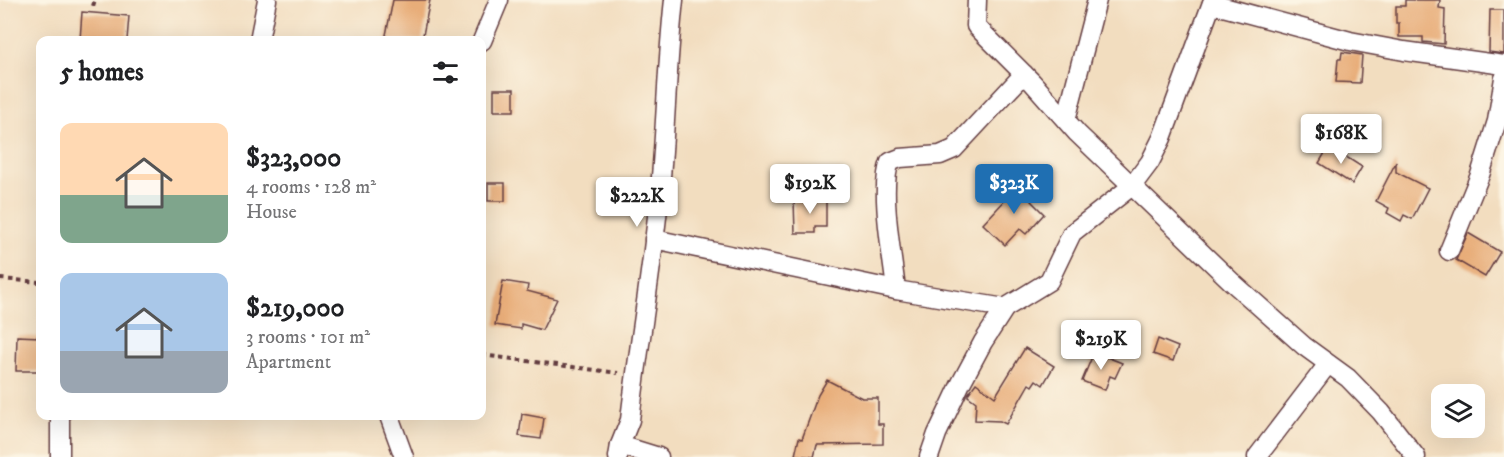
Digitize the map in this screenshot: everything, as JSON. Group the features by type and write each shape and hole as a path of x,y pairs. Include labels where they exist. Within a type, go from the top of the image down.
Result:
{"street":[{"path":"260,36 267,0"},
{"path":"484,36 499,0"},
{"path":"659,457 619,451 630,420 654,239 674,0"},
{"path":"977,0 976,26 1066,120 1241,290 1304,346 1348,378 1381,412 1416,457"},
{"path":"1066,120 1097,0"},
{"path":"929,457 961,383 982,342 1005,308 1049,281 1072,233 1132,186 1150,162 1162,138 1213,2 1350,41 1504,65"},
{"path":"896,290 888,220 887,170 890,162 900,158 940,155 954,149 1024,74"},
{"path":"1449,251 1484,164 1497,121 1504,78"},
{"path":"654,239 896,290 1005,308"},
{"path":"1257,457 1328,364"},
{"path":"60,420 60,457"},
{"path":"390,420 404,457"}],"path":[{"path":"93,6 95,0"},
{"path":"0,279 36,282"},
{"path":"486,356 635,375"}],"building":[{"path":"393,0 430,0 423,36 386,36"},
{"path":"1405,0 1440,0 1439,8 1445,9 1444,44 1423,42 1423,37 1399,37 1396,6 1405,6"},
{"path":"1490,10 1504,10 1504,54 1489,52"},
{"path":"82,12 129,16 127,36 80,36"},
{"path":"1342,52 1362,55 1360,83 1336,82 1338,59 1341,59"},
{"path":"494,89 514,89 514,111 494,111"},
{"path":"1329,146 1362,167 1352,184 1319,163"},
{"path":"1396,162 1396,172 1428,188 1412,219 1404,215 1401,221 1387,213 1389,208 1376,201"},
{"path":"1022,182 1036,196 1031,201 1044,214 1026,234 1020,229 1005,245 983,224"},
{"path":"488,183 505,183 505,201 488,201"},
{"path":"794,200 826,200 826,227 815,227 815,233 795,233"},
{"path":"1468,233 1500,252 1485,277 1456,260"},
{"path":"503,281 528,285 527,291 557,299 542,330 521,324 521,329 495,325"},
{"path":"17,336 36,337 36,371 16,371"},
{"path":"1158,339 1178,347 1173,361 1153,354"},
{"path":"1025,348 1054,366 1043,385 1036,380 1032,386 1029,384 1006,424 1000,421 975,420 976,402 968,394 976,383 995,397"},
{"path":"1094,352 1122,363 1115,378 1110,376 1105,390 1082,381"},
{"path":"827,380 862,398 878,398 878,424 883,424 883,444 817,445 814,457 795,455 799,438 802,439 818,395"},
{"path":"522,414 544,418 541,439 519,436"}]}
